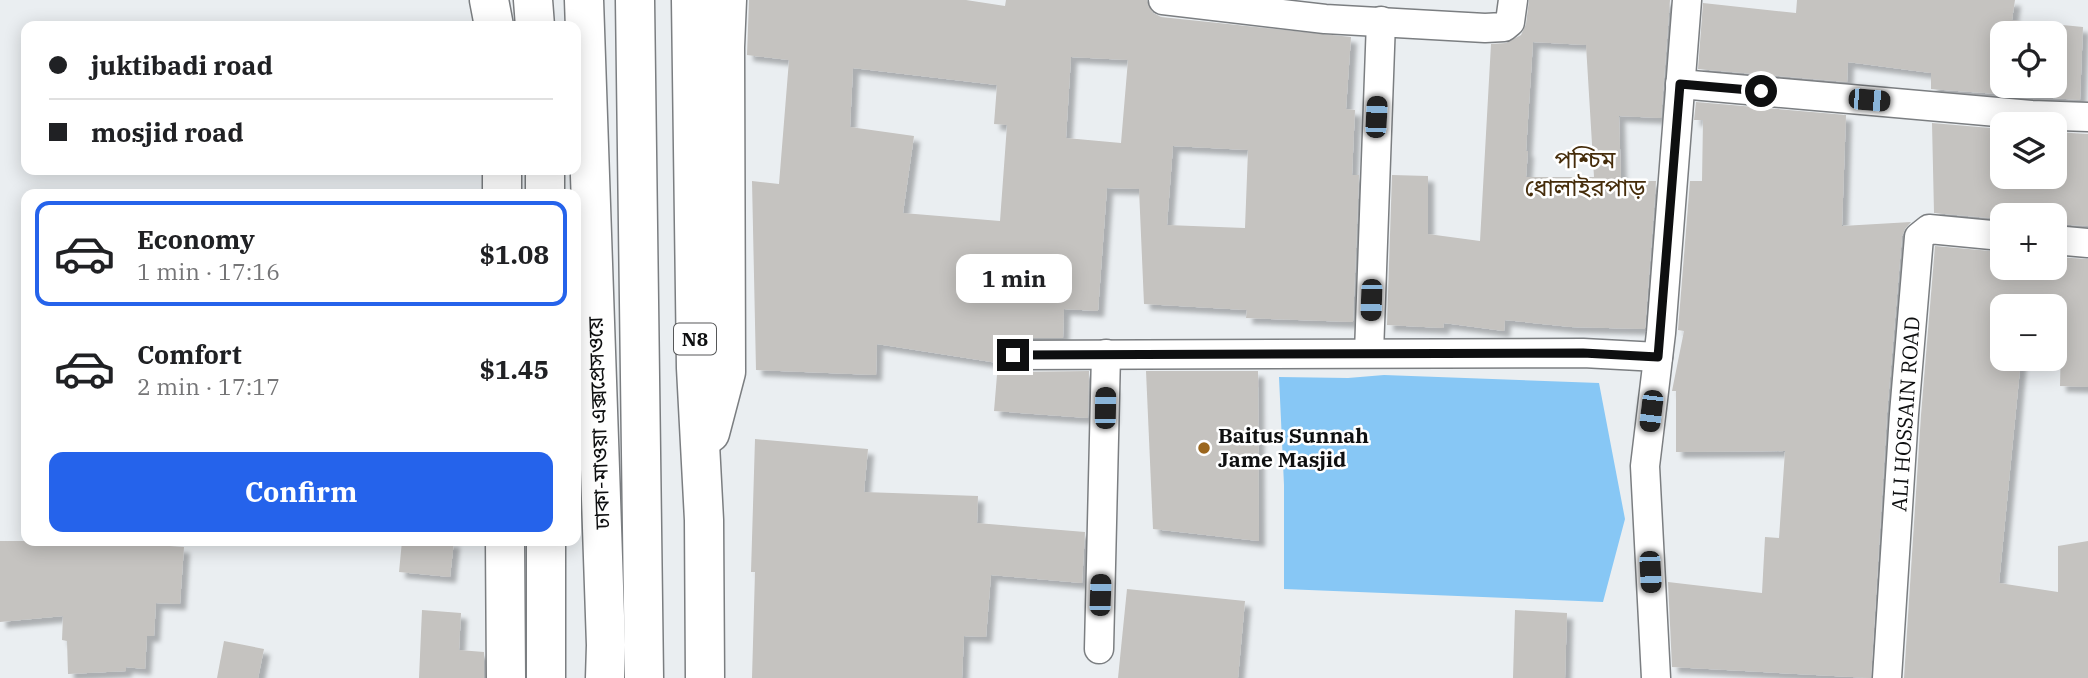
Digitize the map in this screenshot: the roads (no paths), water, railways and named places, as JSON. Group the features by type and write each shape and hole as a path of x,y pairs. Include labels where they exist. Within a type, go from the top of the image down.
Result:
{"highway":[{"path":"489,0 493,21"},
{"path":"533,0 535,21"},
{"name":"ঢাকা-মাওয়া এক্সপ্রেসওয়ে","path":"584,0 605,678"},
{"name":"ঢাকা-মাওয়া এক্সপ্রেসওয়ে","path":"635,0 644,678"},
{"name":"N8","path":"691,0 695,368 702,458 705,678"},
{"path":"702,458 716,417 726,372 727,0"},
{"path":"505,546 506,678"},
{"path":"546,546 547,678"}],"street":[{"path":"1163,0 1260,6 1325,19 1504,27 1510,22 1513,0"},
{"path":"1656,678 1645,466 1658,357 1687,0"},
{"path":"1369,353 1381,22"},
{"path":"1680,84 2031,115 2088,117"},
{"name":"ALI HOSSAIN ROAD","path":"1887,678 1919,237 1929,229 1990,235"},
{"path":"2067,241 2088,243"},
{"path":"1013,355 1583,353 1658,357"},
{"path":"1099,649 1107,354"}],"water":[{"path":"1384,375 1599,383 1625,519 1603,602 1284,589 1284,485 1279,377 1348,378"}],"place":[{"name":"Baitus Sunnah Jame Masjid","path":"1204,448"}],"district":[{"name":"পশ্চিম ধোলাইরপাড়","path":"1585,174"}]}
